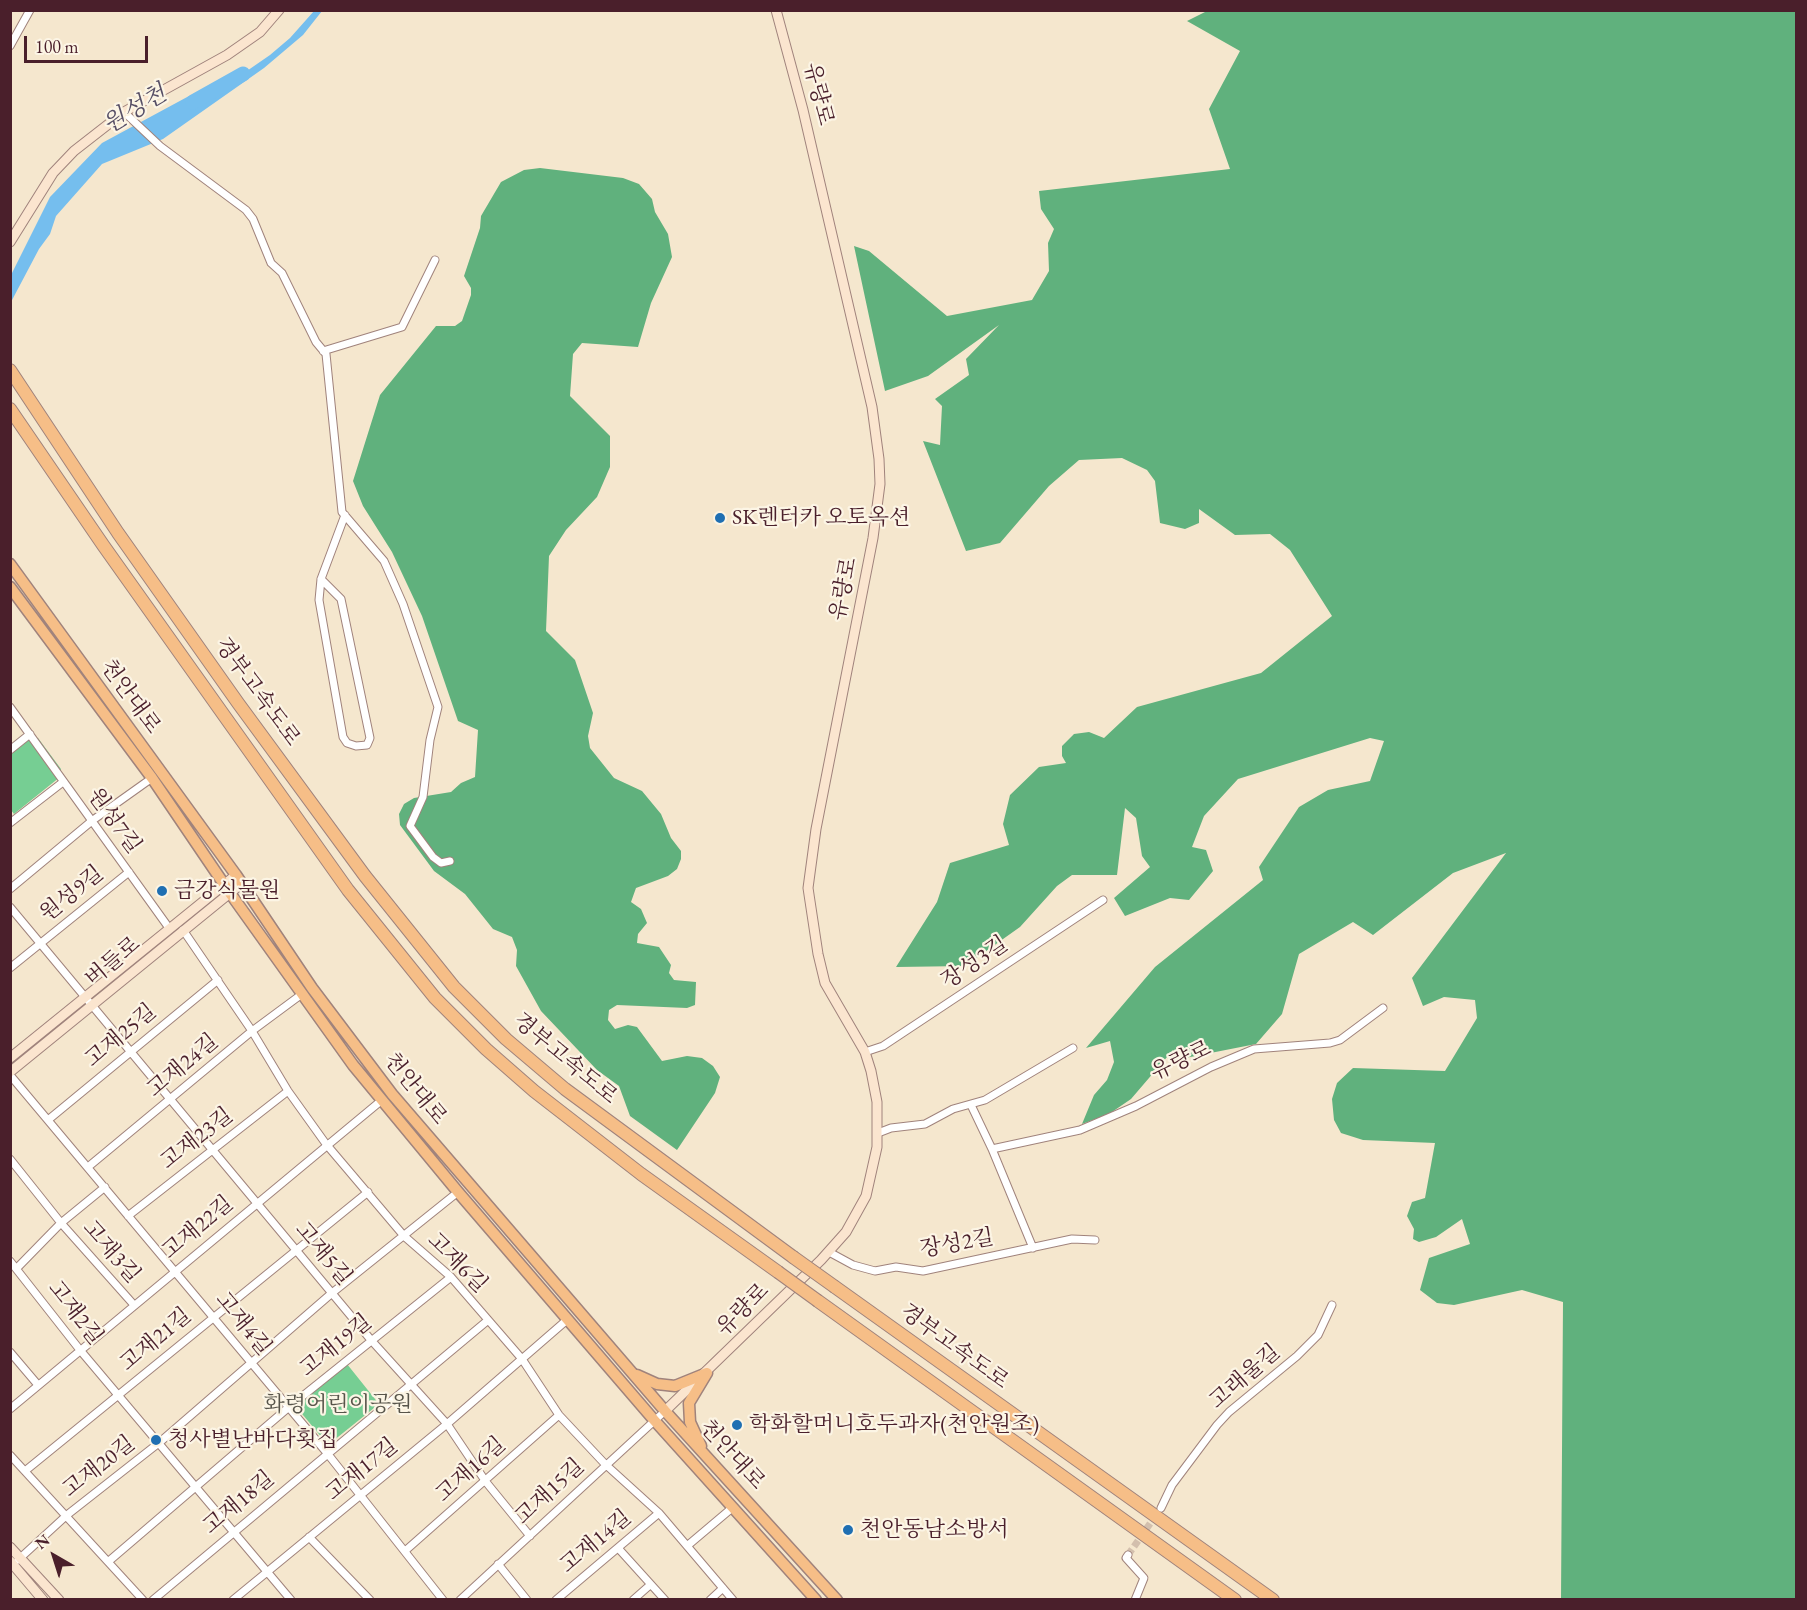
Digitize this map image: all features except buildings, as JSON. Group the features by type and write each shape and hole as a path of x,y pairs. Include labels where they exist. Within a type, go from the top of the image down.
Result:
{"highway":[{"name":"경부고속도로","path":"10,370 118,533 238,703 365,876 454,987 506,1039 565,1089 793,1257 1273,1599"},
{"name":"경부고속도로","path":"10,409 103,545 348,890 435,998 486,1049 534,1091 641,1174 1235,1599"}],"main road":[{"name":"천안대로","path":"10,564 238,880 312,988 392,1094 665,1411 837,1599"},
{"name":"천안대로","path":"10,587 152,778 302,994 382,1100 654,1420 816,1599"},
{"path":"635,1374 657,1384 675,1386 707,1373"},
{"path":"707,1373 689,1403 690,1422 707,1457"}],"street":[{"path":"10,46 30,10"},
{"path":"10,242 52,173 74,151 227,55 260,32 279,10"},
{"name":"유량로","path":"665,1411 707,1373 829,1252 857,1215 866,1196 877,1147 877,1102 865,1052 825,983 816,943 808,888 816,829 873,538 880,484 879,459 872,407 803,110 776,10"},
{"path":"128,115 159,145 196,175 228,195 253,219 271,263 282,273 316,342 326,354 342,512 384,561 403,604 438,707 430,740 423,797 410,826 432,856 441,863 450,861"},
{"path":"323,351 402,327 435,260"},
{"path":"321,579 341,599 370,738 367,745 356,746 347,743 343,737 319,600 321,579 345,515"},
{"name":"원성7길","path":"10,707 169,928"},
{"path":"10,750 30,734"},
{"path":"10,889 93,820 152,778"},
{"path":"10,823 63,782"},
{"name":"원성9길","path":"10,968 129,872"},
{"name":"버들로","path":"10,1074 169,928 238,880"},
{"name":"버들로","path":"10,1058 183,930 227,888"},
{"name":"장성3길","path":"865,1052 883,1046 1103,900"},
{"name":"고재5길","path":"10,907 172,1098 332,1293 447,1424 486,1482 530,1536"},
{"name":"고재6길","path":"183,930 252,1031 288,1091 326,1144 404,1236 451,1277 522,1359 558,1415 605,1464 659,1513 733,1599"},
{"name":"고재25길","path":"48,1120 218,980"},
{"name":"고재24길","path":"88,1167 252,1031 302,994"},
{"name":"유량로","path":"992,1149 1091,1126 1136,1106 1165,1088 1254,1049 1330,1043 1340,1040 1383,1008"},
{"path":"878,1133 891,1128 925,1124 952,1109 971,1105 1008,1088 1073,1048"},
{"name":"고재4길","path":"10,1074 327,1453 443,1599"},
{"name":"고재23길","path":"128,1216 288,1091"},
{"name":"고재22길","path":"10,1410 326,1144 382,1100"},
{"path":"971,1105 1033,1248"},
{"name":"고재3길","path":"10,1159 61,1223 134,1305"},
{"name":"고재3길","path":"61,1223 105,1187"},
{"name":"고재21길","path":"25,1471 368,1192"},
{"name":"고재20길","path":"14,1562 67,1515 160,1442 332,1293 458,1192"},
{"path":"17,1269 61,1223"},
{"name":"장성2길","path":"829,1252 853,1265 875,1271 896,1267 923,1271 1072,1239 1095,1240"},
{"name":"고재2길","path":"10,1261 80,1350 235,1530 266,1572 291,1599"},
{"name":"고재19길","path":"109,1561 289,1407 451,1277"},
{"name":"고래울길","path":"1161,1508 1172,1485 1217,1425 1311,1342 1323,1329 1332,1305"},
{"name":"고재17길","path":"233,1599 447,1424 568,1319"},
{"name":"고재18길","path":"153,1599 487,1321"},
{"path":"10,1352 38,1385"},
{"name":"고재15길","path":"460,1599 665,1411"},
{"name":"고재16길","path":"405,1551 486,1482 558,1415"},
{"path":"10,1455 143,1599"},
{"path":"687,1546 732,1508"},
{"name":"고재14길","path":"556,1599 659,1513"},
{"path":"309,1537 370,1599"},
{"path":"10,1547 14,1562 43,1599"},
{"path":"618,1548 664,1599"},
{"path":"1128,1555 1126,1558 1144,1578 1135,1599"},
{"path":"14,1562 59,1599"},
{"path":"498,1564 527,1599"},
{"path":"633,1599 650,1585"},
{"path":"710,1599 723,1588"}],"green space":[{"path":"1207,11 1796,11 1796,1599 1561,1599 1563,1302 1522,1290 1454,1305 1437,1303 1420,1290 1429,1258 1470,1244 1462,1219 1436,1237 1419,1242 1413,1239 1414,1229 1407,1216 1412,1202 1425,1198 1435,1143 1363,1140 1341,1133 1334,1120 1332,1099 1337,1083 1353,1068 1445,1071 1477,1018 1475,1000 1444,997 1423,1006 1412,978 1506,853 1453,873 1373,935 1353,922 1299,954 1282,1014 1256,1044 1180,1059 1173,1050 1131,1099 1109,1114 1082,1124 1094,1095 1107,1080 1114,1062 1110,1041 1086,1048 1155,967 1263,880 1259,867 1299,807 1328,790 1370,781 1384,741 1370,738 1238,779 1204,816 1192,847 1206,850 1213,871 1189,900 1170,898 1125,916 1114,898 1150,867 1142,856 1136,818 1125,808 1117,875 1072,875 1057,886 1020,927 965,966 896,967 937,902 950,863 1009,845 1003,824 1010,795 1039,767 1066,763 1062,756 1062,746 1074,734 1089,732 1104,738 1137,707 1261,673 1332,616 1290,550 1270,534 1235,535 1199,509 1199,523 1185,529 1160,523 1155,481 1147,470 1122,458 1079,460 1049,486 1000,543 966,551 923,441 940,445 942,406 935,399 969,375 966,359 999,325 928,376 885,391 854,246 869,251 947,316 1032,300 1049,271 1048,243 1054,229 1041,209 1039,191 1230,169 1209,109 1240,51 1187,21"},
{"path":"540,168 623,178 639,184 652,199 655,212 668,234 672,257 651,303 638,347 582,343 573,354 570,396 610,436 610,467 597,497 566,530 549,556 546,631 575,660 593,713 588,736 590,748 614,778 642,791 661,814 671,838 681,851 677,869 668,876 636,888 631,902 641,909 647,923 638,934 637,943 659,947 671,965 669,973 674,980 696,982 695,1005 687,1008 617,1005 609,1010 608,1020 615,1029 628,1025 637,1027 662,1061 687,1056 702,1058 713,1066 720,1077 715,1093 677,1150 630,1116 619,1086 597,1070 541,1011 516,966 517,950 512,937 493,929 465,894 434,871 400,825 399,814 404,804 414,798 451,792 461,783 475,777 478,730 458,721 422,616 392,552 363,506 353,481 380,395 436,326 455,326 462,321 471,295 471,288 464,276 480,228 481,216 501,182 524,170"},
{"path":"32,737 38,738 61,769 60,777 14,814 11,810 10,755"},
{"name":"화령어린이공원","path":"347,1364 379,1404 328,1445 298,1409 298,1404"}],"water":[{"path":"314,11 322,11 303,35 264,68 163,139 102,164 56,216 50,234 39,249 11,302 11,275 50,197 102,143 189,96 215,93 270,55 290,38"}],"waterway":[{"name":"원성천","path":"193,102 243,74"}],"tunnel":[{"path":"1128,1555 1161,1508"}],"place":[{"name":"SK렌터카 오토옥션","path":"720,518"},
{"name":"금강식물원","path":"162,891"},
{"name":"학화할머니호두과자(천안원조)","path":"737,1425"},
{"name":"청사별난바다횟집","path":"156,1440"},
{"name":"천안동남소방서","path":"848,1530"}]}
